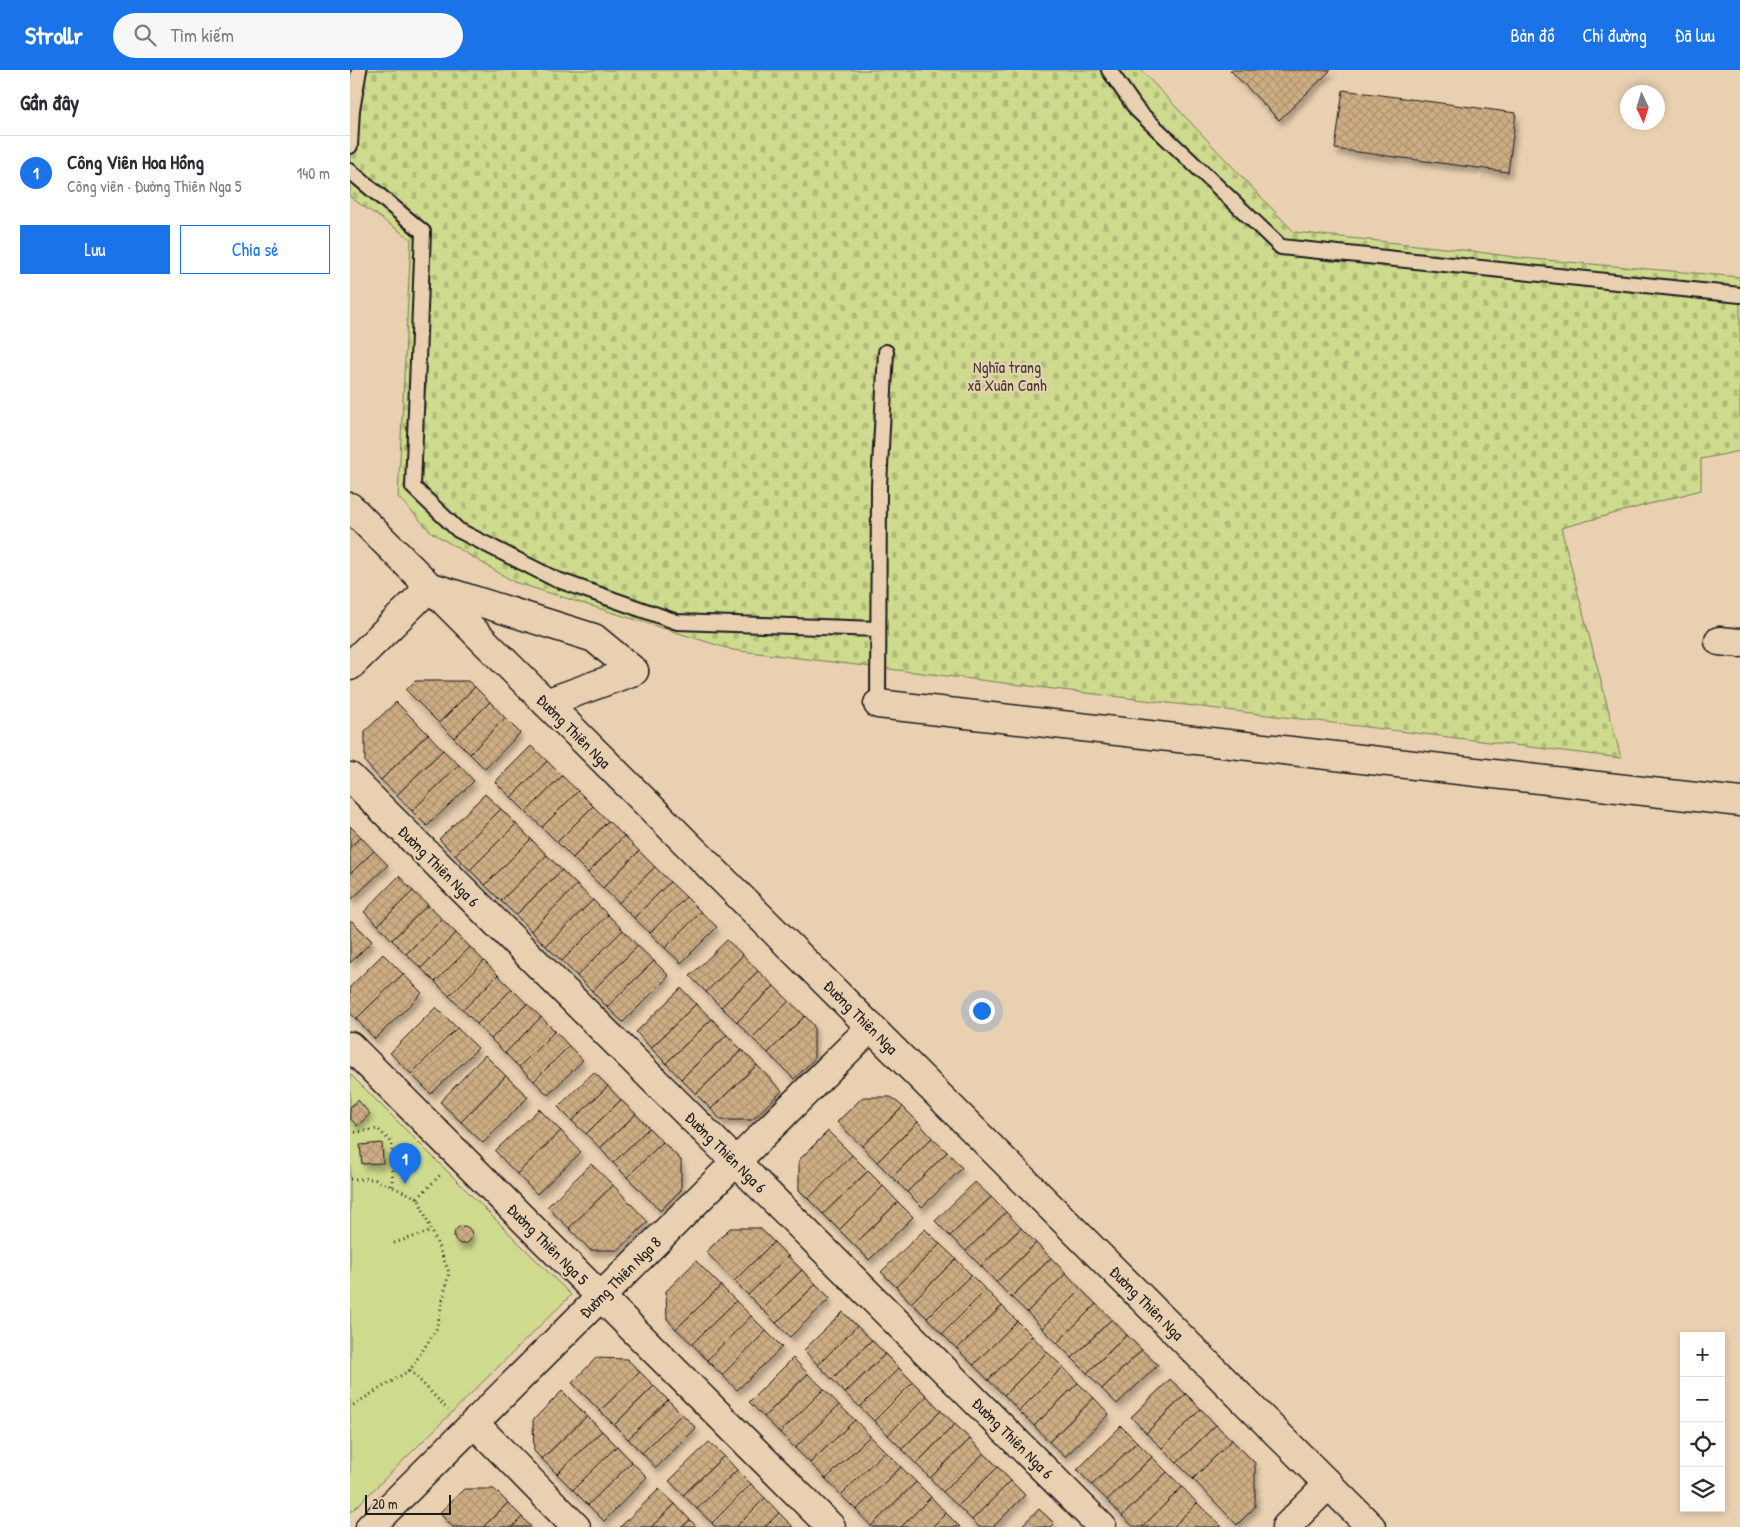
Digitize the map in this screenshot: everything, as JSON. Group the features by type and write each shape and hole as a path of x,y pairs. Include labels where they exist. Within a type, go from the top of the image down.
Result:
{"street":[{"name":"Đường Thiên Nga","path":"350,507 1371,1527"},
{"path":"350,666 430,587 594,638 634,671 546,703"},
{"path":"878,704 1740,802"},
{"name":"Đường Thiên Nga 6","path":"350,778 1102,1527"},
{"name":"Đường Thiên Nga 8","path":"370,1527 871,1027"},
{"name":"Đường Thiên Nga 5","path":"350,1046 831,1527"},
{"path":"470,1427 576,1527"},
{"path":"1286,1527 1329,1484"}],"lane":[{"path":"350,146 352,110 359,70"},
{"path":"1109,70 1136,110 1282,247 1740,295"},
{"path":"350,171 423,232 413,488 458,530 555,579 676,622 878,629"},
{"path":"878,704 880,486 886,352"}],"path":[{"path":"350,1133 378,1129 392,1143 392,1187"},
{"path":"350,1179 374,1179 418,1198 449,1272 436,1330 410,1370 350,1407"},
{"path":"394,1243 432,1231"},
{"path":"410,1370 470,1427"}],"green space":[{"name":"Nghĩa trang xã Xuân Canh","path":"350,70 1141,70 1294,232 1522,258 1740,277 1740,451 1701,459 1701,490 1561,528 1621,758 733,650 514,582 431,532 398,497 411,239 350,197"},
{"path":"350,1074 571,1295 350,1513"}],"building":[{"path":"1230,70 1331,70 1279,120"},
{"path":"1343,90 1516,113 1508,172 1335,149"},
{"path":"415,681 468,681 475,687 439,723 406,690"},
{"path":"475,687 490,702 454,738 439,723"},
{"path":"396,702 428,734 381,780 365,762 365,731"},
{"path":"490,702 505,718 470,754 454,738"},
{"path":"505,718 520,733 485,769 470,754"},
{"path":"428,734 443,750 397,795 381,780"},
{"path":"531,746 547,761 511,797 495,782"},
{"path":"443,750 459,765 412,811 397,795"},
{"path":"547,761 562,776 526,812 511,797"},
{"path":"459,765 474,781 427,826 412,811"},
{"path":"562,776 578,791 542,827 526,812"},
{"path":"578,791 593,806 557,842 542,827"},
{"path":"485,794 501,809 455,855 439,839"},
{"path":"593,806 608,821 573,858 557,842"},
{"path":"501,809 516,824 470,870 455,855"},
{"path":"608,821 624,836 588,873 573,858"},
{"path":"516,824 531,839 485,885 470,870"},
{"path":"350,826 361,837 350,847"},
{"path":"624,836 639,851 603,888 588,873"},
{"path":"361,837 374,851 350,874 350,847"},
{"path":"531,839 547,855 501,901 485,885"},
{"path":"374,851 388,865 352,899 350,897 350,874"},
{"path":"639,851 655,867 619,903 603,888"},
{"path":"547,855 562,870 516,915 501,901"},
{"path":"655,867 670,882 634,918 619,903"},
{"path":"562,870 577,885 531,931 516,915"},
{"path":"399,876 413,891 378,925 364,912"},
{"path":"670,882 686,897 650,933 634,918"},
{"path":"577,885 593,900 546,946 531,931"},
{"path":"413,891 428,905 392,940 378,925"},
{"path":"686,897 701,912 665,948 650,933"},
{"path":"593,900 608,915 562,961 546,946"},
{"path":"428,905 442,919 406,954 392,940"},
{"path":"701,912 717,927 681,963 665,948"},
{"path":"608,915 623,930 577,976 562,961"},
{"path":"442,919 456,933 421,968 406,954"},
{"path":"352,921 372,941 350,963 350,922"},
{"path":"623,930 638,946 592,991 577,976"},
{"path":"456,933 470,947 435,982 421,968"},
{"path":"727,940 743,955 706,992 690,976"},
{"path":"638,946 654,961 607,1007 592,991"},
{"path":"470,947 484,961 449,996 435,982"},
{"path":"383,954 403,974 356,1019 350,1013 350,987"},
{"path":"743,955 758,971 721,1007 706,992"},
{"path":"484,961 498,975 463,1010 449,996"},
{"path":"654,961 669,976 623,1022 607,1007"},
{"path":"758,971 774,986 737,1022 721,1007"},
{"path":"403,974 422,993 375,1039 356,1019"},
{"path":"498,975 512,989 477,1024 463,1010"},
{"path":"774,986 789,1001 752,1038 737,1022"},
{"path":"681,988 696,1004 651,1048 636,1032"},
{"path":"512,989 527,1004 491,1039 477,1024"},
{"path":"789,1001 805,1016 768,1053 752,1038"},
{"path":"527,1004 541,1017 505,1053 491,1039"},
{"path":"696,1004 712,1019 666,1063 651,1048"},
{"path":"436,1007 457,1028 411,1074 390,1053"},
{"path":"805,1016 814,1026 814,1059 794,1079 768,1053"},
{"path":"541,1017 555,1031 519,1067 505,1053"},
{"path":"712,1019 727,1035 681,1079 666,1063"},
{"path":"457,1028 478,1048 431,1094 411,1074"},
{"path":"555,1031 569,1046 534,1081 519,1067"},
{"path":"727,1035 742,1050 696,1094 681,1079"},
{"path":"569,1046 583,1060 548,1095 534,1081"},
{"path":"742,1050 757,1065 711,1109 696,1094"},
{"path":"485,1055 506,1076 461,1122 440,1102"},
{"path":"757,1065 782,1091 752,1120 721,1120 711,1109"},
{"path":"594,1072 608,1086 572,1121 558,1107"},
{"path":"506,1076 528,1097 483,1143 461,1122"},
{"path":"608,1086 621,1100 586,1134 572,1121"},
{"path":"863,1097 891,1097 903,1107 862,1146 837,1122"},
{"path":"358,1100 370,1114 357,1126 350,1118 350,1107"},
{"path":"621,1100 636,1114 600,1148 586,1134"},
{"path":"903,1107 918,1122 877,1162 862,1146"},
{"path":"539,1109 561,1131 517,1174 495,1151"},
{"path":"636,1114 649,1128 613,1163 600,1148"},
{"path":"918,1122 932,1138 892,1177 877,1162"},
{"path":"649,1128 663,1142 627,1177 613,1163"},
{"path":"561,1131 581,1152 537,1194 517,1174"},
{"path":"828,1131 852,1155 808,1199 799,1190 799,1160"},
{"path":"932,1138 947,1152 907,1192 892,1177"},
{"path":"663,1142 681,1160 681,1190 660,1211 627,1177"},
{"path":"382,1143 383,1163 362,1164 360,1145"},
{"path":"947,1152 962,1168 922,1207 907,1192"},
{"path":"852,1155 868,1171 823,1214 808,1199"},
{"path":"591,1164 613,1185 569,1228 547,1207"},
{"path":"868,1171 883,1186 839,1230 823,1214"},
{"path":"975,1182 991,1197 950,1236 935,1221"},
{"path":"613,1185 648,1222 618,1250 590,1250 569,1228"},
{"path":"883,1186 898,1202 854,1245 839,1230"},
{"path":"991,1197 1006,1212 966,1251 950,1236"},
{"path":"898,1202 913,1217 869,1260 854,1245"},
{"path":"1006,1212 1021,1228 981,1266 966,1251"},
{"path":"459,1226 467,1226 472,1231 470,1242 459,1244 454,1239 454,1231"},
{"path":"730,1228 760,1228 774,1242 734,1281 706,1252"},
{"path":"1021,1228 1036,1243 996,1282 981,1266"},
{"path":"925,1229 940,1244 896,1287 881,1272"},
{"path":"774,1242 788,1256 748,1295 734,1281"},
{"path":"1036,1243 1051,1258 1011,1297 996,1282"},
{"path":"940,1244 956,1259 911,1303 896,1287"},
{"path":"788,1256 802,1270 762,1309 748,1295"},
{"path":"1051,1258 1066,1273 1027,1312 1011,1297"},
{"path":"956,1259 971,1275 927,1318 911,1303"},
{"path":"696,1261 721,1286 676,1329 667,1319 666,1291"},
{"path":"802,1270 816,1284 776,1323 762,1309"},
{"path":"1066,1273 1081,1289 1042,1328 1027,1312"},
{"path":"971,1275 986,1290 942,1334 927,1318"},
{"path":"816,1284 830,1298 790,1337 776,1323"},
{"path":"721,1286 736,1301 692,1344 676,1329"},
{"path":"1081,1289 1096,1304 1057,1343 1042,1328"},
{"path":"986,1290 1002,1306 957,1349 942,1334"},
{"path":"736,1301 751,1316 707,1360 692,1344"},
{"path":"1096,1304 1112,1319 1072,1358 1057,1343"},
{"path":"1002,1306 1017,1321 973,1365 957,1349"},
{"path":"843,1312 857,1326 818,1365 804,1350"},
{"path":"751,1316 766,1331 722,1375 707,1360"},
{"path":"1112,1319 1127,1335 1087,1373 1072,1358"},
{"path":"1017,1321 1032,1336 988,1380 973,1365"},
{"path":"857,1326 872,1340 832,1379 818,1365"},
{"path":"766,1331 782,1347 737,1390 722,1375"},
{"path":"1127,1335 1142,1350 1102,1389 1087,1373"},
{"path":"1032,1336 1047,1352 1004,1395 988,1380"},
{"path":"872,1340 885,1354 845,1393 832,1379"},
{"path":"1142,1350 1158,1365 1117,1404 1102,1389"},
{"path":"1047,1352 1063,1367 1019,1411 1004,1395"},
{"path":"885,1354 899,1368 860,1407 845,1393"},
{"path":"596,1358 627,1359 640,1372 600,1411 572,1383"},
{"path":"793,1358 808,1374 764,1417 749,1402"},
{"path":"1063,1367 1078,1383 1034,1426 1019,1411"},
{"path":"899,1368 913,1382 874,1421 860,1407"},
{"path":"640,1372 654,1386 614,1425 600,1411"},
{"path":"808,1374 824,1389 780,1433 764,1417"},
{"path":"1170,1379 1186,1394 1146,1433 1131,1417"},
{"path":"913,1382 927,1396 888,1435 874,1421"},
{"path":"1078,1383 1094,1398 1049,1442 1034,1426"},
{"path":"654,1386 668,1400 628,1439 614,1425"},
{"path":"824,1389 839,1405 795,1448 780,1433"},
{"path":"562,1391 587,1416 542,1459 534,1451 533,1420"},
{"path":"1186,1394 1201,1409 1162,1448 1146,1433"},
{"path":"927,1396 941,1411 902,1449 888,1435"},
{"path":"1094,1398 1109,1414 1065,1457 1049,1442"},
{"path":"668,1400 682,1414 642,1453 628,1439"},
{"path":"839,1405 855,1420 810,1463 795,1448"},
{"path":"1201,1409 1216,1425 1177,1463 1162,1448"},
{"path":"941,1411 955,1424 916,1464 902,1449"},
{"path":"682,1414 696,1428 656,1468 642,1453"},
{"path":"587,1416 602,1431 557,1474 542,1459"},
{"path":"855,1420 870,1436 826,1479 810,1463"},
{"path":"955,1424 970,1439 930,1478 916,1464"},
{"path":"1216,1425 1232,1440 1193,1479 1177,1463"},
{"path":"1121,1426 1137,1442 1092,1485 1077,1470"},
{"path":"602,1431 617,1446 573,1490 557,1474"},
{"path":"870,1436 885,1451 841,1495 826,1479"},
{"path":"970,1439 984,1453 943,1492 930,1478"},
{"path":"1232,1440 1255,1463 1255,1507 1237,1525 1193,1479"},
{"path":"709,1442 724,1456 683,1495 669,1481"},
{"path":"1137,1442 1152,1457 1107,1500 1092,1485"},
{"path":"617,1446 632,1462 588,1505 573,1490"},
{"path":"885,1451 901,1467 856,1510 841,1495"},
{"path":"984,1453 998,1467 958,1506 943,1492"},
{"path":"724,1456 737,1470 697,1509 683,1495"},
{"path":"1152,1457 1167,1472 1122,1516 1107,1500"},
{"path":"632,1462 647,1477 604,1521 588,1505"},
{"path":"901,1467 916,1482 871,1526 856,1510"},
{"path":"998,1467 1011,1481 972,1520 958,1506"},
{"path":"737,1470 751,1484 712,1523 697,1509"},
{"path":"1167,1472 1182,1487 1142,1527 1134,1527 1122,1516"},
{"path":"1011,1481 1025,1495 993,1527 979,1527 972,1520"},
{"path":"916,1482 931,1497 901,1527 871,1526"},
{"path":"751,1484 765,1498 736,1527 715,1527 712,1523"},
{"path":"1182,1487 1197,1503 1173,1527 1142,1527"},
{"path":"464,1489 494,1489 508,1503 483,1527 453,1527 439,1513"},
{"path":"659,1489 675,1504 651,1527 620,1527"},
{"path":"931,1497 946,1513 932,1527 901,1527"},
{"path":"765,1498 779,1513 765,1527 736,1527"},
{"path":"508,1503 522,1517 512,1527 483,1527"},
{"path":"1197,1503 1222,1527 1173,1527"},
{"path":"675,1504 690,1520 682,1527 651,1527"},
{"path":"1039,1509 1054,1523 1050,1527 1020,1527"},
{"path":"779,1513 793,1527 765,1527"},
{"path":"946,1513 960,1527 932,1527"},
{"path":"522,1517 531,1527 512,1527"},
{"path":"690,1520 697,1527 682,1527"}],"place":[{"name":"Công Viên Hoa Hồng","path":"405,1184"}]}
